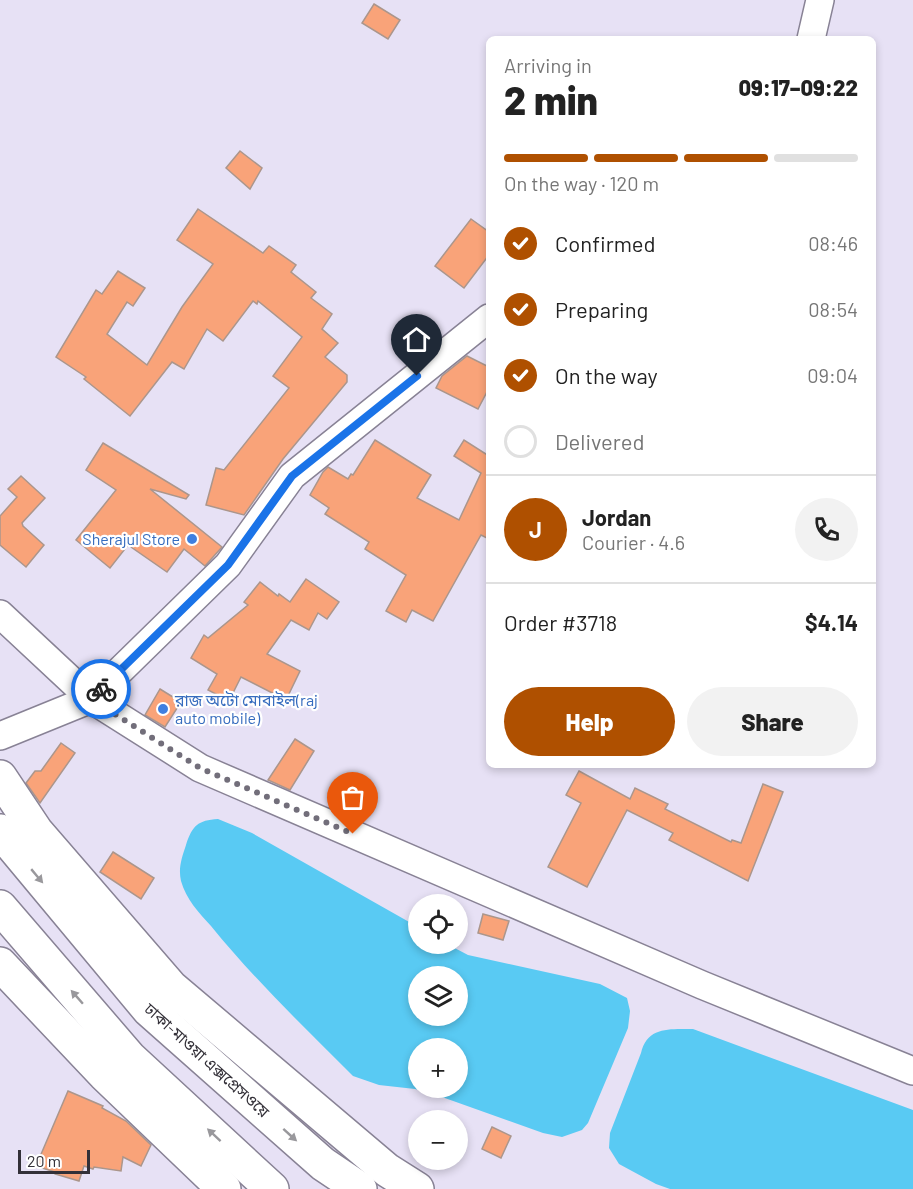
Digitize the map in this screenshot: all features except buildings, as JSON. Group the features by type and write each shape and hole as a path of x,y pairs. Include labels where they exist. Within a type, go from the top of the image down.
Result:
{"main road":[{"path":"0,777 36,831 171,987 387,1170 417,1189"},
{"name":"ঢাকা-মাওয়া এক্সপ্রেসওয়ে","path":"0,831 149,1010 323,1164 360,1189"},
{"path":"0,907 130,1058 272,1189"},
{"path":"0,964 104,1074 224,1189"}],"street":[{"path":"812,36 820,0"},
{"path":"0,736 91,699 228,565 292,476 486,320"},
{"path":"0,614 91,699 200,768 702,986 913,1071"}],"water":[{"path":"218,819 252,833 408,921 408,954 466,954 600,984 627,998 630,1011 628,1028 588,1123 582,1130 562,1137 543,1133 445,1098 468,1098 468,1038 408,1038 408,1088 379,1085 353,1076 244,965 186,894 180,872 182,858 193,829 205,821"},
{"path":"693,1029 913,1110 913,1189 670,1189 619,1164 609,1148 610,1133 644,1044 654,1034 661,1031"}],"way so far":[{"path":"101,689 91,699 200,768 353,834"}],"place":[{"name":"Sherajul Store","path":"192,539"},
{"name":"রাজ অটো মোবাইল(raj auto mobile)","path":"163,709"}],"route":[{"path":"101,689 228,565 292,476 417,376"}]}
